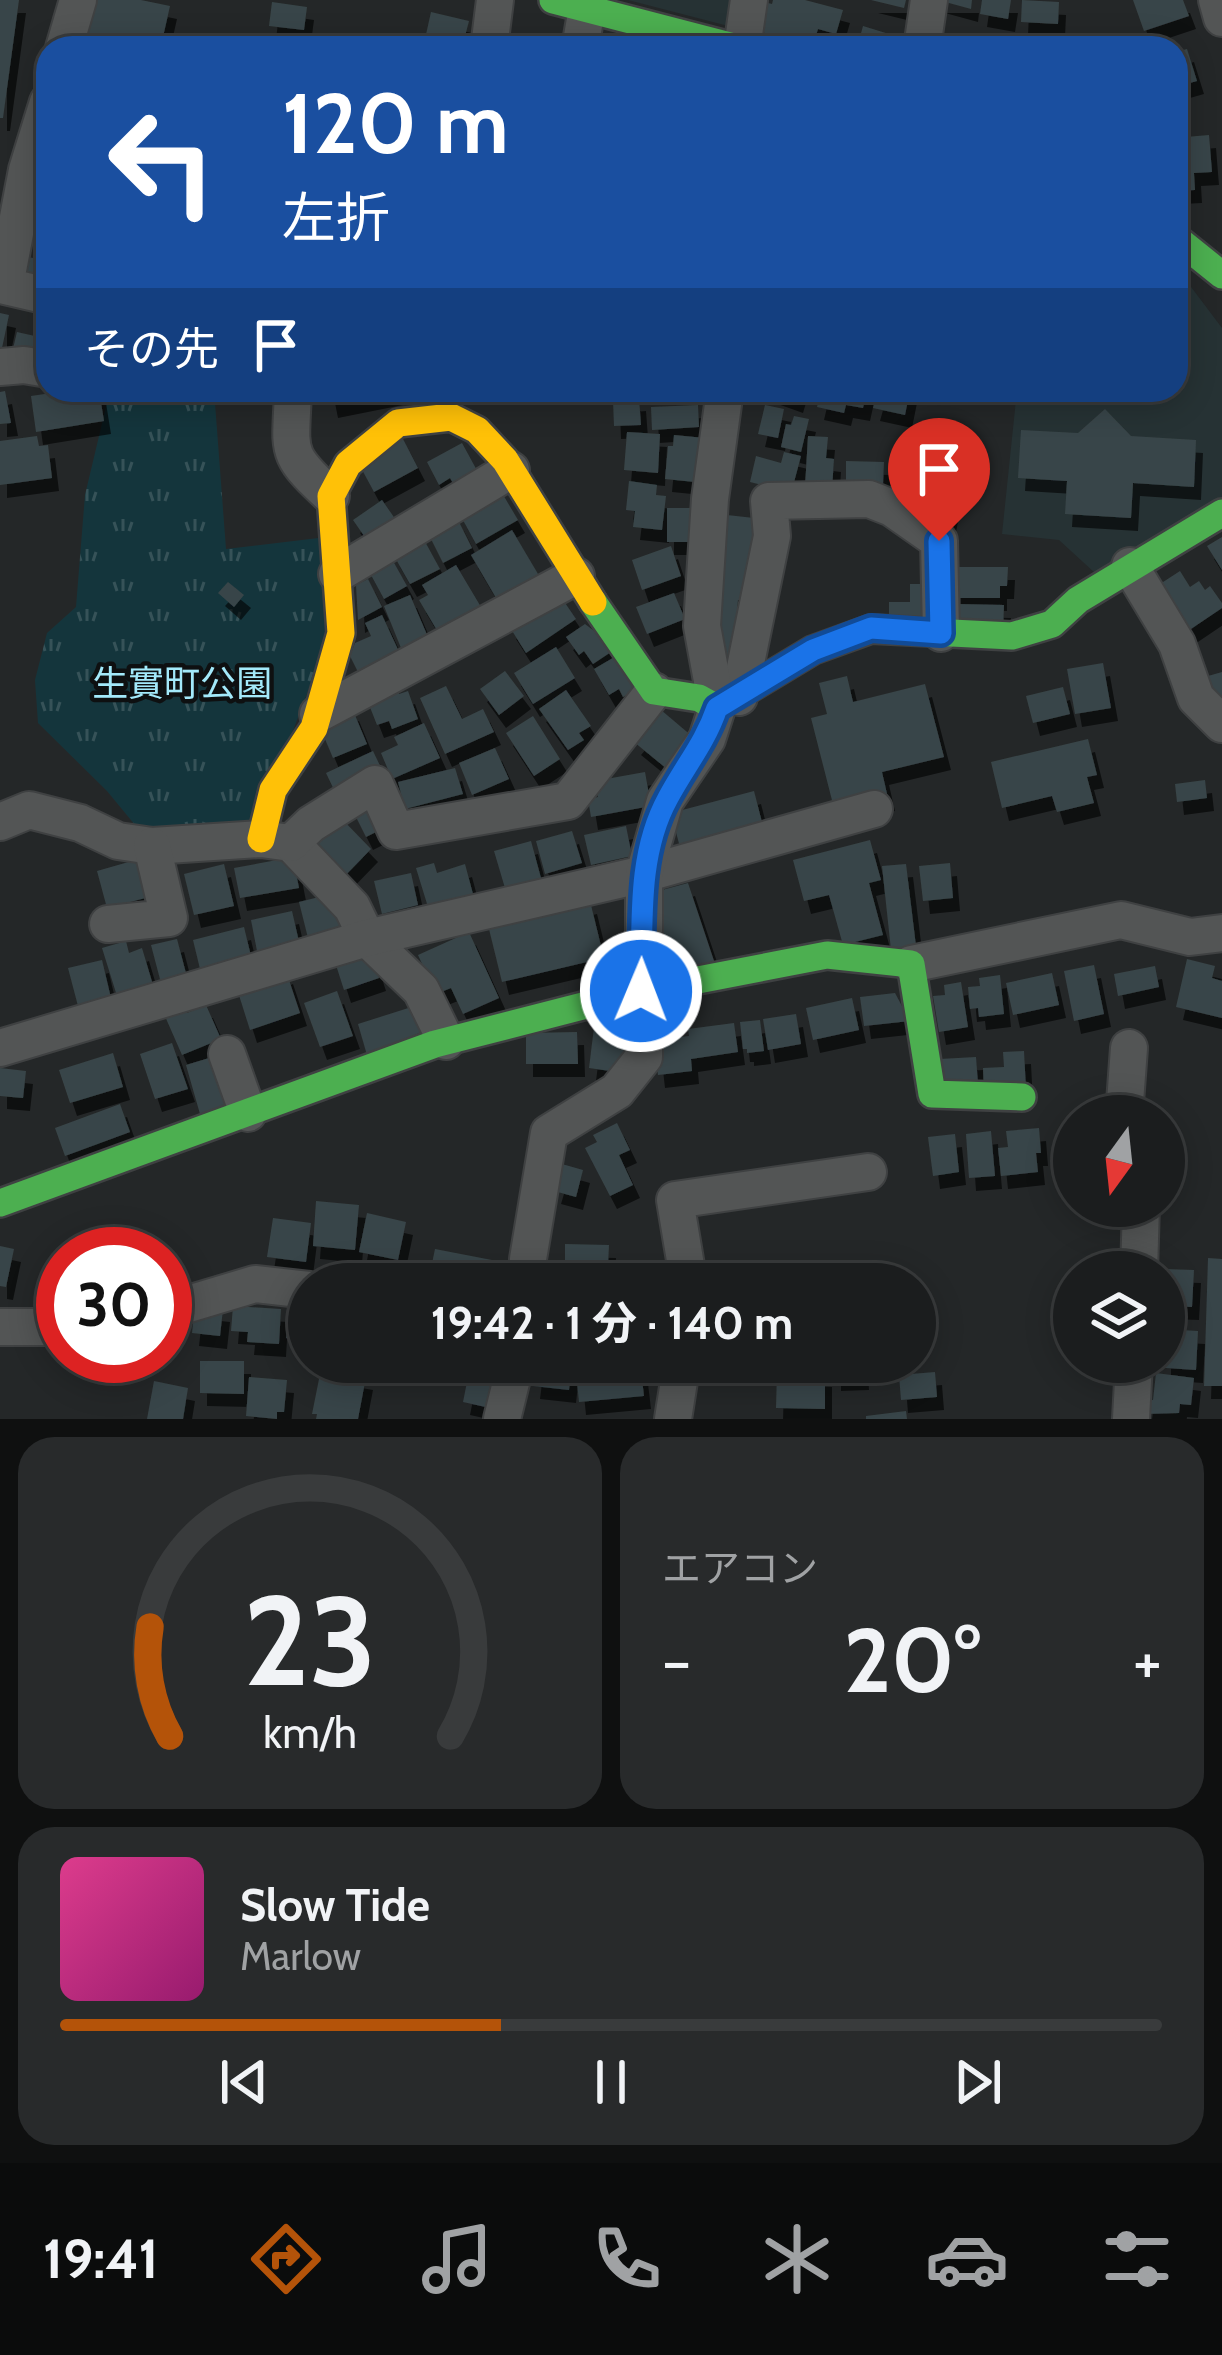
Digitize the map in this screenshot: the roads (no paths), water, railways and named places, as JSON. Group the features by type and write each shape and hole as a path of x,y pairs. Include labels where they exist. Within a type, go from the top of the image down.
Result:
{"street":[{"path":"68,36 78,0"},
{"path":"490,36 495,0"},
{"path":"742,36 749,0"},
{"path":"924,36 929,0"},
{"path":"1217,0 1222,18"},
{"path":"577,36 570,4 694,36"},
{"path":"36,141 4,286 36,293"},
{"path":"1188,246 1221,267"},
{"path":"0,367 36,366"},
{"path":"293,402 292,450 297,465 332,496"},
{"path":"723,402 710,499 702,626 728,702"},
{"path":"446,1041 422,990 367,938 352,907 276,841 273,790 314,728 341,633 332,496 348,464 398,424 451,417 477,430 511,470 654,691 728,702 813,650 871,628 1012,636 1052,624 1078,600 1130,566 1222,513"},
{"path":"338,574 511,470"},
{"path":"528,1263 549,1133 617,1091 644,1058 644,874 665,801 728,702 772,536 770,501 869,499 892,508 939,541 941,633"},
{"path":"1130,566 1178,644 1196,698 1222,724"},
{"path":"318,715 576,576"},
{"path":"0,822 28,810 80,823 118,841 152,846 276,841 375,784 396,831 568,801 654,691"},
{"path":"0,1048 367,938 644,874 874,809"},
{"path":"108,924 169,918 152,846"},
{"path":"0,1203 446,1041 641,991 827,955 911,964 1121,920 1190,937 1222,932"},
{"path":"911,964 932,1094 1022,1097"},
{"path":"1126,1095 1129,1048"},
{"path":"227,1054 248,1113"},
{"path":"686,1263 675,1199 868,1172"},
{"path":"192,1303 255,1284 288,1288"},
{"path":"0,1327 36,1327"},
{"path":"502,1419 511,1383"},
{"path":"674,1419 679,1383"},
{"path":"1130,1419 1133,1383"}],"park label":[{"name":"生實町公園","path":"182,683"}]}
